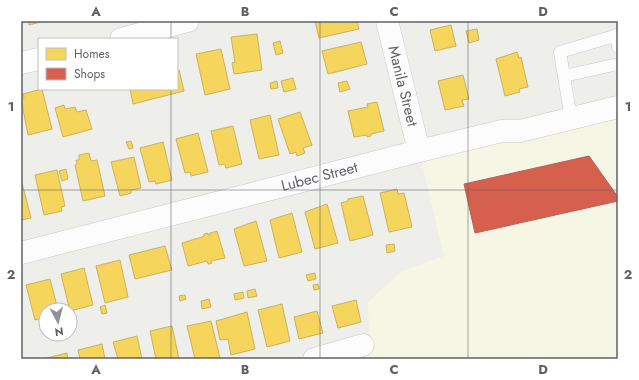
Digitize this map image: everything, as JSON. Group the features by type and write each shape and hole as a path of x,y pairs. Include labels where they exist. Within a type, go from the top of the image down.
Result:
{"street":[{"path":"125,38 188,21"},
{"name":"Manila Street","path":"387,21 419,151"},
{"path":"21,63 38,59"},
{"name":"Lubec Street","path":"21,253 419,151 502,131 520,131 618,107"},
{"path":"314,359 363,345"}],"lane":[{"path":"571,119 560,52 617,39"},
{"path":"564,76 618,64"}],"shaded area":[{"path":"618,106 618,359 330,359 369,343 368,302 402,271 444,256 420,156"}],"building: Homes":[{"path":"28,21 44,21 29,25"},
{"path":"315,21 357,21 359,29 319,38"},
{"path":"451,25 456,46 435,51 430,30"},
{"path":"477,29 479,40 469,43 466,31"},
{"path":"257,34 262,70 234,74 232,63 235,62 231,37"},
{"path":"280,41 283,53 276,55 273,43"},
{"path":"361,42 367,64 328,74 322,51"},
{"path":"221,49 230,89 205,95 196,54"},
{"path":"517,52 519,58 521,57 528,87 519,89 520,92 505,96 496,59"},
{"path":"178,70 184,91 133,104 130,90 178,90"},
{"path":"463,75 469,99 462,100 464,106 445,110 438,81"},
{"path":"293,78 296,89 284,92 281,81"},
{"path":"277,81 278,88 271,89 270,83"},
{"path":"347,81 350,89 340,92 338,83"},
{"path":"42,90 52,129 28,135 21,99 24,98 23,94"},
{"path":"377,102 384,131 371,134 371,136 367,137 367,135 354,137 348,111 368,107 367,104"},
{"path":"64,105 65,109 75,107 77,112 86,110 92,129 63,137 55,108"},
{"path":"300,112 312,145 303,148 305,153 297,156 296,152 290,154 278,119"},
{"path":"270,115 279,155 259,159 250,120"},
{"path":"233,126 242,164 226,168 225,164 219,165 211,131"},
{"path":"198,133 208,172 191,176 190,172 185,173 176,139"},
{"path":"131,141 133,148 129,149 126,142"},
{"path":"163,142 172,180 156,184 155,181 149,182 140,148"},
{"path":"89,153 91,161 97,160 105,196 83,201 75,165 77,164 76,160 79,160 79,155"},
{"path":"134,157 141,188 131,190 131,193 120,196 111,162"},
{"path":"66,169 68,179 62,181 59,171"},
{"path":"57,170 65,206 61,207 62,211 44,215 35,175"},
{"path":"21,179 31,218 21,220"},
{"path":"397,189 398,194 404,193 412,227 389,232 380,193"},
{"path":"363,196 373,235 350,241 341,203 348,201 348,199"},
{"path":"327,204 338,243 315,249 305,212"},
{"path":"292,213 302,252 279,258 270,220"},
{"path":"256,221 267,261 244,266 234,229"},
{"path":"217,231 225,258 211,261 212,263 208,264 207,261 188,266 182,243 202,237 204,234 208,233 208,235 210,235 210,233"},
{"path":"394,244 395,251 387,253 386,245"},
{"path":"165,246 172,270 135,279 129,255"},
{"path":"120,260 128,297 105,303 96,266"},
{"path":"84,268 93,305 78,309 78,302 68,302 61,274"},
{"path":"315,273 316,279 308,281 306,275"},
{"path":"50,279 56,302 38,302 38,319 35,320 26,285"},
{"path":"318,284 319,289 314,290 313,285"},
{"path":"255,289 257,296 248,298 247,291"},
{"path":"243,292 244,298 235,300 234,294"},
{"path":"185,295 186,299 180,301 179,296"},
{"path":"209,299 211,307 202,309 201,301"},
{"path":"356,300 361,322 338,328 332,306"},
{"path":"282,304 290,341 267,347 258,310"},
{"path":"105,305 107,313 102,314 100,307"},
{"path":"317,311 323,333 299,339 294,317"},
{"path":"247,312 255,349 231,355 228,339 220,340 216,321"},
{"path":"211,321 220,358 195,359 187,326"},
{"path":"172,326 179,359 156,359 150,331"},
{"path":"137,336 142,359 118,359 113,342"},
{"path":"102,344 105,359 80,359 78,350"},
{"path":"67,353 68,359 43,359"}],"building: Shops":[{"path":"589,156 618,197 618,201 475,233 464,184"}]}
